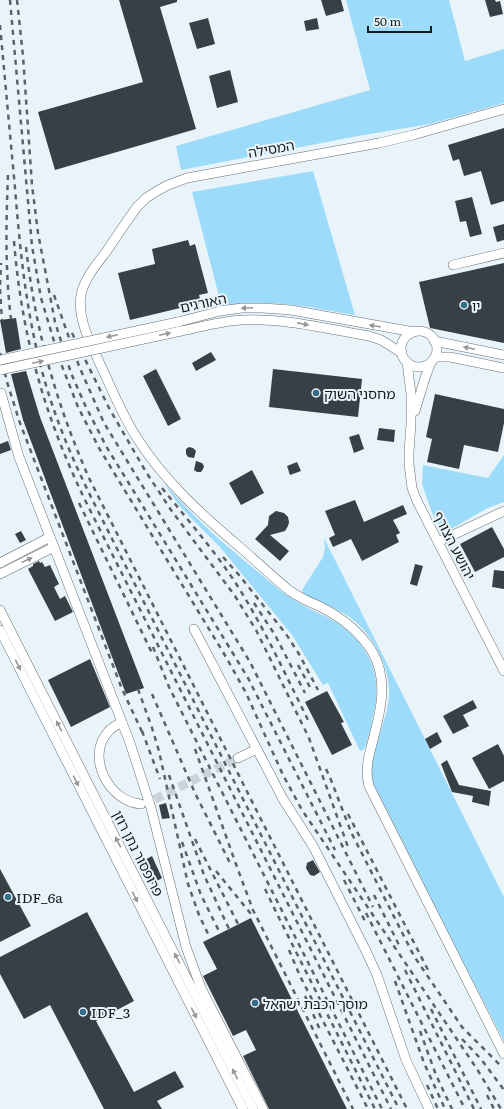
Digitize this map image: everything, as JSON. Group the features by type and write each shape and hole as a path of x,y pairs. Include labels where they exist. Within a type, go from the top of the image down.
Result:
{"street":[{"name":"המסילה","path":"504,109 413,135 379,143 193,177 168,185 151,194 137,207 85,282 80,308 86,332 124,415 138,440 173,486 206,519 290,591 334,614 347,623 358,633 374,655 380,673 382,692 379,718 367,763 369,786 504,1054"},
{"path":"453,265 504,253"},
{"name":"האורגים","path":"0,370 180,326 220,311 242,308 291,310 414,332"},
{"name":"האורגים","path":"0,360 180,326 240,320 288,321 369,336 382,340 402,353"},
{"path":"433,360 436,346 434,341 426,333 414,332 405,338 401,348 402,353 407,362 416,367 421,367 433,360 450,357 504,368"},
{"path":"434,341 504,356"},
{"name":"יהושע הצורף","path":"433,360 418,399 412,424 409,452 412,488 417,501 504,671"},
{"name":"יהושע הצורף","path":"407,362 411,394 412,424"},
{"path":"1,393 19,457 130,743 151,808 186,947 201,988 262,1109"},
{"path":"438,542 504,511"},
{"path":"0,563 50,537"},
{"path":"0,574 54,547"},
{"name":"פרופסור נתן רוזן","path":"0,610 253,1109"},
{"path":"194,629 282,799 313,846 366,951 377,975 406,1060 429,1109"},
{"name":"פרופסור נתן רוזן","path":"0,630 243,1109"},
{"path":"122,722 111,728 104,737 100,748 99,762 104,777 116,794 126,800 141,804"},
{"path":"238,758 257,749"}],"shaded area":[{"path":"346,0 449,0 465,61 504,49 504,103 430,124 358,136 181,170 176,146 370,90"},
{"path":"313,171 355,315 288,304 271,303 255,303 222,308 192,192"},
{"path":"504,455 504,502 488,508 449,530 439,525 432,513 422,484 423,465 488,478"},
{"path":"163,482 199,521 287,596 346,629 364,648 374,671 376,697 369,736 364,749 360,751 328,683 323,685 292,635 220,547 178,504"},
{"path":"324,538 504,897 504,1041 375,791 372,781 371,767 386,714 389,697 387,673 383,661 371,639 354,621 340,611 304,595 302,590 323,557 325,548"}],"building":[{"path":"119,0 177,0 177,2 160,7 196,129 55,170 38,112 143,82"},
{"path":"321,0 341,0 344,11 326,16"},
{"path":"485,0 495,0 496,2 500,1 503,14 490,17"},
{"path":"208,18 215,44 197,49 189,23"},
{"path":"317,18 319,29 306,31 304,21"},
{"path":"230,70 238,102 217,108 209,76"},
{"path":"504,128 504,201 491,205 481,171 464,176 459,159 453,161 448,145"},
{"path":"472,197 482,234 470,237 466,221 460,222 455,201"},
{"path":"504,224 504,240 497,242 493,227"},
{"path":"188,240 190,246 195,244 208,293 199,295 201,303 130,320 118,273 155,264 152,249"},
{"name":"יו","path":"504,263 504,343 430,328 419,282"},
{"path":"16,318 21,349 6,353 0,320"},
{"path":"211,352 216,360 196,371 192,363"},
{"path":"156,369 181,419 168,426 143,376"},
{"name":"מחסני השוק","path":"273,369 362,379 358,417 269,407"},
{"path":"26,371 40,417 144,688 126,694 23,420 11,374"},
{"path":"435,394 504,409 504,423 498,452 464,445 459,469 427,462 432,439 426,437"},
{"path":"379,428 395,430 394,442 377,440"},
{"path":"359,434 364,449 354,453 349,437"},
{"path":"8,441 11,450 0,454 0,444"},
{"path":"189,447 196,451 194,458 188,457 186,454 186,449"},
{"path":"196,461 202,463 204,466 201,472 194,470"},
{"path":"297,462 301,471 290,475 287,466"},
{"path":"252,470 264,493 241,505 229,483"},
{"path":"355,500 364,522 403,505 407,514 393,520 400,533 396,535 399,542 362,561 351,539 333,547 329,538 335,535 325,511"},
{"path":"276,511 284,513 288,517 289,522 285,531 270,535 289,551 280,561 255,539 268,525 269,516"},
{"path":"492,527 504,549 504,557 475,572 460,544"},
{"path":"21,531 26,540 20,543 15,534"},
{"path":"39,561 40,563 42,562 45,567 50,565 59,584 54,587 60,599 65,596 73,612 55,621 28,569"},
{"path":"415,564 423,566 417,586 410,584"},
{"path":"494,570 504,571 504,589 492,587"},
{"path":"90,659 110,707 71,727 48,680"},
{"path":"327,691 344,722 341,723 352,745 332,755 305,702"},
{"path":"473,700 477,708 463,715 469,726 453,734 443,716"},
{"path":"437,732 442,742 430,749 425,739"},
{"path":"498,744 504,756 504,781 489,789 472,758"},
{"path":"447,760 459,785 491,791 489,806 472,802 473,796 452,792 441,764"},
{"path":"166,803 170,818 162,819 159,805"},
{"path":"152,856 162,878 152,884 141,862"},
{"path":"313,860 320,872 314,876 310,875 306,868 307,863"},
{"name":"IDF_6a","path":"0,869 31,926 0,942"},
{"name":"IDF_3","path":"87,912 134,1001 96,1021 134,1092 175,1071 184,1087 157,1101 162,1109 104,1109 50,1005 24,1019 0,974 0,957"},
{"name":"מוסך רכבת ישראל","path":"251,918 347,1109 269,1109 243,1056 256,1050 246,1030 233,1036 203,976 217,969 203,942"}],"tunnel":[{"path":"142,804 238,758"}],"railway":[{"path":"10,0 32,246 41,298 60,361 78,407 99,448 226,657 246,693 283,775 302,810 477,1069 501,1109"},
{"path":"17,0 23,56 32,185 38,233 55,322 71,373 85,405 106,446 248,678 335,850"},
{"path":"0,25 24,280 36,348 58,421 93,501 399,1109"},
{"path":"8,175 6,247 11,319"},
{"path":"14,241 23,313 30,348 50,415 76,481 391,1109"},
{"path":"26,247 35,307 48,365 66,422 89,478 407,1109"},
{"path":"0,285 1,263"},
{"path":"0,289 2,320"},
{"path":"54,295 79,366 104,423 250,662 373,907"},
{"path":"72,333 109,408 146,472 171,510 235,596 256,630 309,738 348,847"},
{"path":"0,353 7,382 20,423 122,689 144,736"},
{"path":"162,488 209,546 246,599 310,724"},
{"path":"79,503 153,655"},
{"path":"223,557 286,634 299,654 318,690"},
{"path":"254,603 275,635 305,693"},
{"path":"153,647 169,687 382,1109"},
{"path":"298,665 312,691"},
{"path":"138,689 159,751 188,884 199,915 210,938"},
{"path":"152,694 195,793 231,865"},
{"path":"142,731 160,779"},
{"path":"195,749 253,910 353,1109"},
{"path":"326,769 351,832 414,956 462,1027 501,1066"},
{"path":"169,775 204,875 229,929"},
{"path":"348,814 428,970"},
{"path":"195,839 238,924"},
{"path":"182,842 201,895 220,933"},
{"path":"216,871 251,914"},
{"path":"344,880 366,923"},
{"path":"265,889 375,1109"},
{"path":"374,895 399,945"},
{"path":"366,913 465,1109"},
{"path":"289,950 300,976 368,1109"},
{"path":"405,970 474,1109"},
{"path":"395,981 424,1063 445,1109"},
{"path":"305,996 321,1032"},
{"path":"431,1009 481,1109"},
{"path":"420,1031 436,1075 452,1109"},
{"path":"462,1039 481,1059 504,1090"},
{"path":"427,1085 438,1109"},
{"path":"487,1095 494,1109"}],"place":[{"name":"יו","path":"464,305"},
{"name":"מחסני השוק","path":"316,393"},
{"name":"IDF_6a","path":"8,897"},
{"name":"מוסך רכבת ישראל","path":"255,1003"},
{"name":"IDF_3","path":"83,1012"}]}
